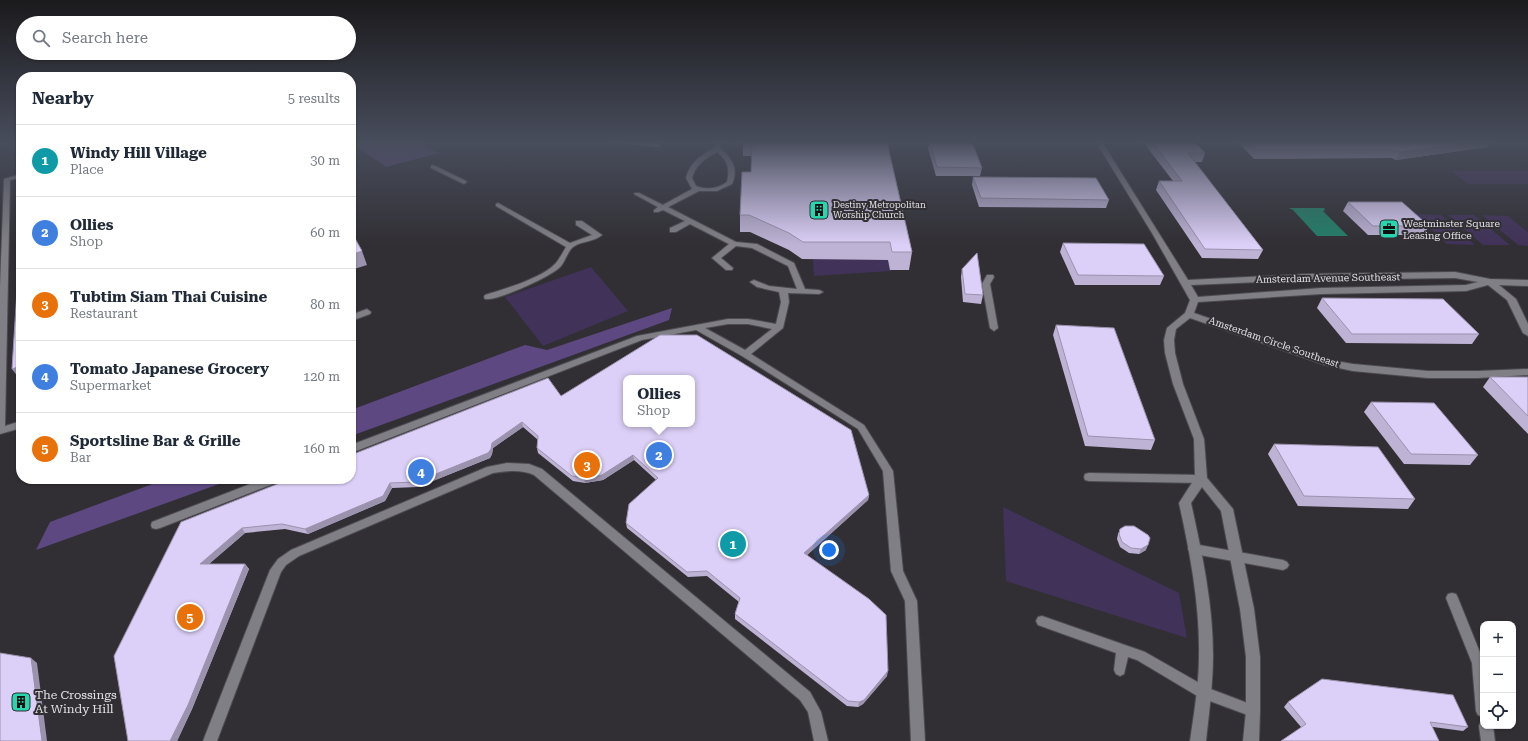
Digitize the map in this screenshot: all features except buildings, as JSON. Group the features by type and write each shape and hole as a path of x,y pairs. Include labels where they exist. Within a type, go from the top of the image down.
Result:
{"street":[{"path":"1121,177 1195,300 1189,314 1172,328 1169,340 1170,353 1178,384 1199,439 1201,479 1185,503 1202,600 1206,644 1204,693 1198,741"},
{"name":"Amsterdam Avenue Southeast","path":"1186,283 1308,277 1455,275 1490,282 1528,283"},
{"path":"1490,282 1512,299 1528,333"},
{"name":"Amsterdam Avenue Southeast","path":"1195,300 1321,291 1466,288 1490,282"},
{"name":"Amsterdam Circle Southeast","path":"1189,314 1328,363 1351,368 1380,371 1479,375 1528,372"},
{"path":"1201,479 1227,509 1247,610 1253,657 1253,711 1251,741"}],"lane":[{"path":"16,177 7,179 0,431 16,426"},
{"path":"453,177 464,182"},
{"path":"688,177 689,181 693,187 697,189"},
{"path":"656,211 697,189 724,188 730,183 731,177"},
{"path":"637,194 734,244 754,246 791,265 802,291"},
{"path":"498,205 570,246"},
{"path":"673,230 691,221"},
{"path":"488,297 525,284 546,274 558,265 570,246 598,235 579,223"},
{"path":"730,268 716,258 734,244"},
{"path":"990,277 986,284 994,328"},
{"path":"754,282 761,286 819,292"},
{"path":"746,354 779,328 785,302 783,289"},
{"path":"356,316 367,312"},
{"path":"356,447 640,338 718,322 761,322 779,328"},
{"path":"697,327 746,354 861,428 888,471 897,571 911,601 918,741"},
{"path":"210,741 276,570 282,562 295,554 432,495 491,470 507,466 529,468 538,472 805,696 811,703 815,713 820,741"},
{"path":"1089,478 1201,479"},
{"path":"156,525 261,484"},
{"path":"1194,549 1236,558 1283,565"},
{"path":"1452,598 1478,663 1481,693"},
{"path":"1042,621 1141,656 1204,693 1253,711"},
{"path":"1120,670 1123,650"},
{"path":"1486,729 1488,741"}],"shaded area":[{"path":"1458,177 1528,177 1528,184 1468,184"},
{"path":"1289,208 1324,208 1325,210 1323,211 1348,236 1317,236 1293,210"},
{"path":"1415,214 1441,215 1475,245 1447,244"},
{"path":"1448,215 1474,215 1510,245 1483,245"},
{"path":"1482,215 1508,216 1528,232 1528,246 1518,245"},
{"path":"813,259 888,260 891,271 814,276"},
{"path":"591,267 628,311 543,346 505,297"},
{"path":"672,308 669,320 356,434 356,408 525,345 547,350"},
{"path":"153,484 219,484 36,550 50,522"},
{"path":"1003,507 1179,593 1187,638 1006,581"}],"place":[{"name":"Destiny Metropolitan Worship Church","path":"819,210"},
{"name":"Westminster Square Leasing Office","path":"1389,229"},
{"name":"Ollies","path":"659,455"},
{"name":"Tubtim Siam Thai Cuisine","path":"587,465"},
{"name":"Tomato Japanese Grocery","path":"421,472"},
{"name":"Windy Hill Village","path":"733,544"},
{"name":"Sportsline Bar & Grille","path":"190,617"},
{"name":"The Crossings At Windy Hill","path":"21,702"}]}
